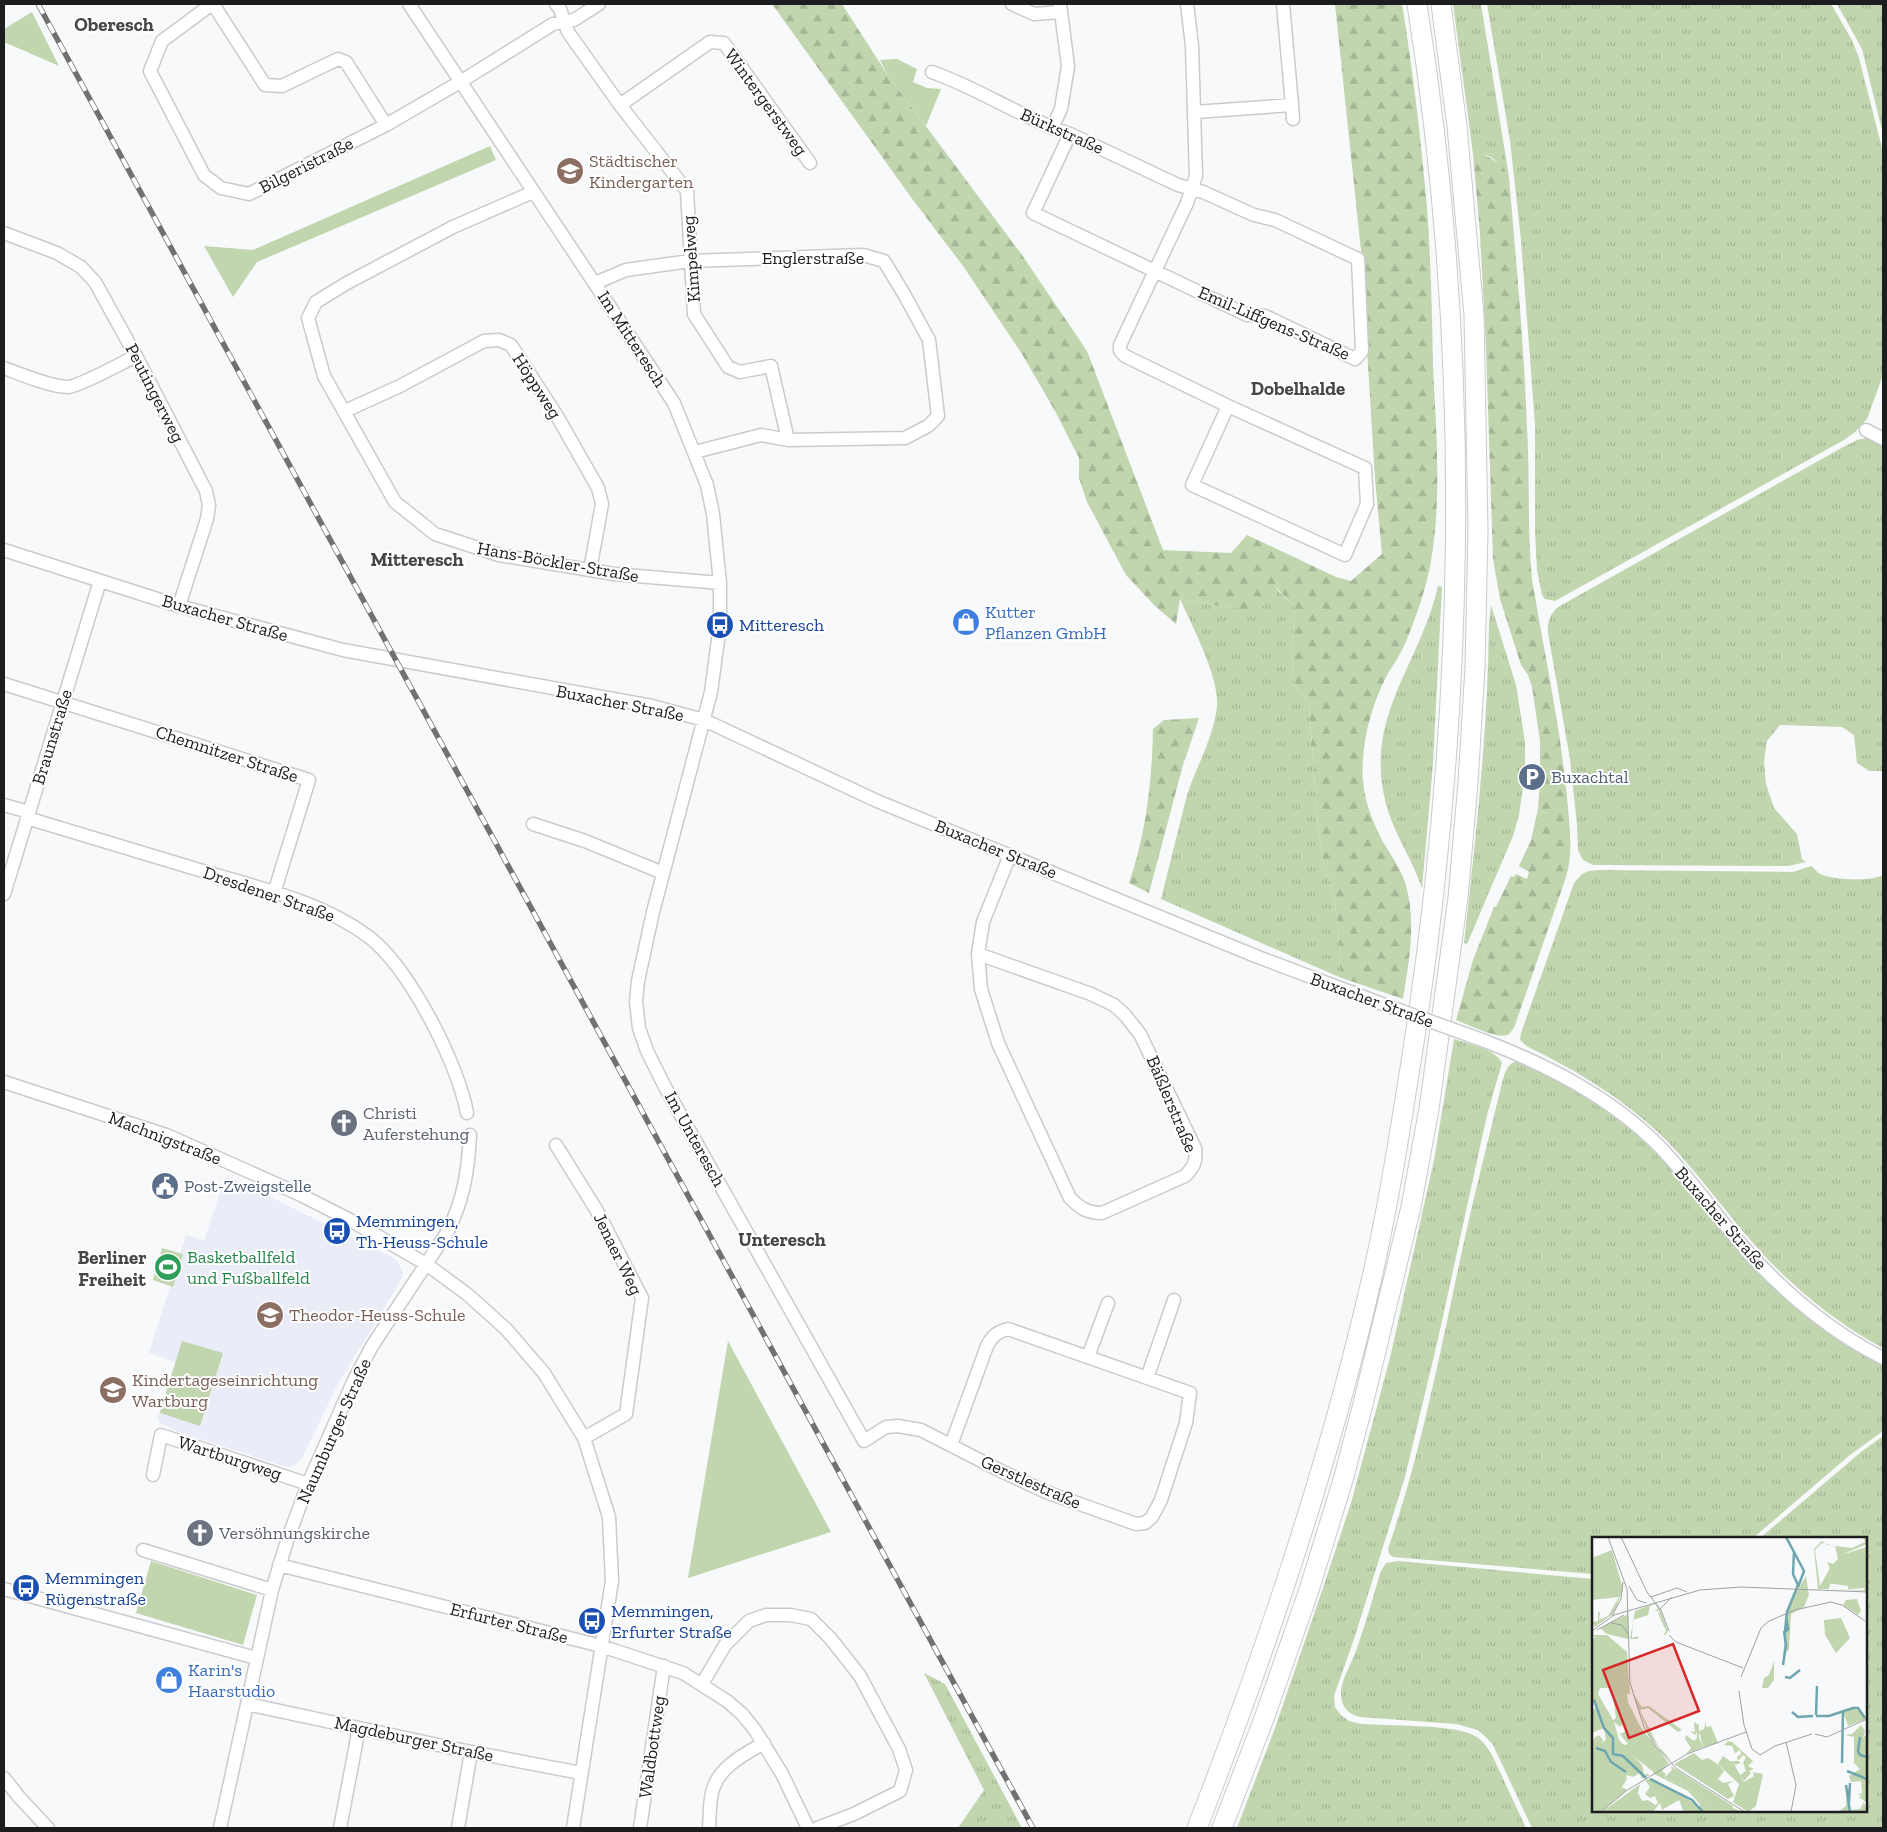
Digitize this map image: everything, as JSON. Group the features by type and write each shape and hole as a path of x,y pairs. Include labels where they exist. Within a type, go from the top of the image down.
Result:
{"highway":[{"path":"1197,1828 1241,1715 1295,1556 1333,1428 1370,1285 1394,1169 1411,1067 1435,897 1446,772 1454,642 1455,473 1447,263 1437,146 1417,4"},
{"path":"1222,1828 1266,1716 1309,1590 1343,1480 1362,1408 1411,1206 1429,1109 1458,898 1468,783 1475,667 1478,530 1474,315 1457,126 1441,4"}],"street":[{"path":"212,4 265,85 282,86 338,59 346,62 386,125"},
{"name":"Bilgeristraße","path":"212,4 162,41 150,71 204,175 221,188 249,194 386,125 554,24 574,20 599,4"},
{"name":"Im Mitteresch","path":"409,4 674,403 695,452 707,485 711,504 720,582 720,625 711,692 704,720"},
{"name":"Kimpelweg","path":"556,4 568,32 620,105 687,190 694,314 728,367 740,372 771,366 788,440"},
{"path":"1012,4 1034,14 1060,8 1068,66 1061,109 1052,128"},
{"path":"1187,4 1192,46 1196,176 1193,189 1120,345 1120,351 1125,356 1228,406 1365,468 1367,504 1345,555 1192,485 1228,406"},
{"path":"1284,4 1293,119"},
{"name":"Wintergerstweg","path":"620,105 710,42 724,43 810,163"},
{"name":"Bürkstraße","path":"932,72 955,80 1052,128 1070,134 1178,185 1193,189"},
{"path":"1194,112 1292,105"},
{"path":"1070,134 1034,213 1154,271"},
{"name":"Emil-Liffgens-Straße","path":"1154,271 1247,315 1265,316 1355,358 1362,351 1358,259 1275,220 1254,215 1193,189"},
{"name":"Hans-Böckler-Straße","path":"533,192 453,227 347,283 316,302 308,318 324,376 345,410 395,502 435,534 499,555 590,570 668,580 720,582"},
{"name":"Peutingerweg","path":"4,233 58,253 81,268 95,282 136,356 206,491 209,505 207,519 179,606"},
{"name":"Englerstraße","path":"595,283 626,270 690,260 863,255 884,261 904,294 930,340 938,416 928,426 905,438 788,440 761,435 695,452"},
{"name":"Höppweg","path":"345,410 400,386 484,341 499,340 511,345 557,416 598,488 602,504 590,570"},
{"path":"4,368 37,380 69,387 136,356"},
{"path":"1866,430 1883,439"},
{"name":"Buxacher Straße","path":"4,550 179,606 367,656 652,706 704,720 877,801 1258,957 1485,1041 1554,1070 1607,1103 1665,1152 1747,1250 1778,1283 1832,1328 1883,1358"},
{"name":"Braunstraße","path":"4,894 100,581"},
{"path":"4,684 62,701"},
{"name":"Chemnitzer Straße","path":"62,701 309,780 274,893"},
{"name":"Im Unteresch","path":"704,720 663,873 638,981 636,1002 639,1028 647,1051 665,1087 864,1441 886,1427 898,1426 921,1430 951,1445"},
{"name":"Dresdener Straße","path":"4,805 28,815 274,893 340,918 370,938 392,959 411,986 455,1070 468,1113"},
{"path":"533,824 585,841 663,873"},
{"name":"Bäßlerstraße","path":"978,954 1091,994 1114,1005 1125,1014 1140,1034 1195,1148 1196,1158 1193,1168 1185,1176 1102,1213 1091,1213 1080,1208 1070,1198 995,1036 982,994 978,972 978,954 983,922 1010,855"},
{"name":"Machnigstraße","path":"4,1082 169,1136 301,1194 350,1220 426,1264 467,1294 506,1329 544,1373 584,1438 609,1517 612,1580 573,1828"},
{"name":"Naumburger Straße","path":"220,1828 256,1658 272,1590 287,1541 308,1484 354,1380 372,1346 448,1231 461,1201 468,1164 470,1135"},
{"name":"Jenaer Weg","path":"556,1146 598,1211 642,1298 626,1414 584,1438"},
{"path":"1147,1378 1174,1300"},
{"path":"1088,1356 1108,1303"},
{"name":"Gerstlestraße","path":"1008,1329 1190,1394 1186,1423 1168,1477 1152,1518 1145,1523 1136,1524 1046,1492 951,1445 987,1346 992,1337 999,1331 1008,1329"},
{"name":"Wartburgweg","path":"153,1475 162,1435 308,1484"},
{"path":"142,1550 272,1590"},
{"name":"Erfurter Straße","path":"280,1565 601,1646 683,1673 727,1701 742,1714 764,1743 782,1774 808,1828"},
{"path":"4,1589 256,1658"},
{"path":"702,1684 725,1645 749,1621 766,1615 790,1615 811,1619 832,1639 860,1676 899,1749 906,1770 900,1791 854,1814 817,1828"},
{"name":"Waldbottweg","path":"640,1828 664,1666"},
{"name":"Magdeburger Straße","path":"247,1704 471,1752 581,1773"},
{"path":"340,1828 359,1728"},
{"path":"709,1828 712,1789 718,1778 732,1763 764,1743"},
{"path":"458,1828 471,1752"},
{"path":"4,1778 48,1828"}],"shaded area":[{"name":"Theodor-Heuss-Schule","path":"226,1175 390,1256 398,1262 403,1272 398,1285 337,1386 302,1458 294,1466 286,1467 176,1431 159,1422 158,1417 175,1362 149,1353 186,1235 204,1240"}],"green space":[{"path":"772,4 842,4 887,74 1022,255 1087,351 1163,550 1231,553 1247,535 1336,577 1351,581 1382,554 1375,479 1361,251 1335,4 1402,4 1425,182 1437,439 1436,513 1429,572 1417,614 1405,644 1387,675 1374,705 1366,736 1362,769 1364,791 1370,812 1383,842 1398,866 1409,897 1411,940 1403,999 1339,977 1340,953 1337,918 1332,888 1323,861 1318,826 1309,705 1303,694 1293,684 1292,647 1295,608 1276,587 1260,610 1229,608 1180,599 1176,624 1155,606 1126,575 1087,502 1079,478 1079,458 1055,411 1022,354 963,266 913,200"},
{"path":"1453,4 1481,4 1509,177 1494,160 1484,154 1473,154"},
{"path":"1487,4 1831,4 1852,40 1859,58 1883,152 1883,375 1867,419 1855,432 1844,440 1555,601 1545,599 1542,595 1537,570 1535,424 1521,240 1510,141"},
{"path":"1837,4 1883,4 1883,134 1862,49"},
{"path":"32,12 59,66 4,42 4,29"},
{"path":"897,59 917,69 913,82 927,88 941,89 926,126 887,74 880,60"},
{"path":"490,146 496,160 257,262 233,297 204,246 253,250"},
{"path":"1480,152 1502,165 1509,177 1524,365 1532,579 1560,742 1570,837 1570,858 1566,877 1514,1028 1505,1036 1491,1034 1456,1020 1473,960 1494,907 1496,907 1511,876 1514,877 1516,874 1527,879 1529,872 1519,866 1531,840 1538,809 1540,781 1540,741 1532,687 1528,675 1521,665 1500,599 1493,559 1486,349 1480,234 1473,154"},
{"path":"1867,438 1883,443 1883,771 1869,771 1857,763 1854,735 1842,727 1780,725 1767,741 1764,761 1766,784 1774,808 1797,834 1802,859 1806,862 1788,866 1593,865 1583,860 1578,850 1570,759 1548,633 1548,625 1553,612 1558,607 1845,446 1857,440"},
{"path":"1438,586 1442,587 1433,764 1422,888 1389,815 1381,773 1382,744 1388,717 1430,615"},
{"path":"1275,587 1295,608 1292,647 1293,684 1303,694 1309,705 1318,826 1323,861 1332,888 1337,918 1340,953 1339,977 1161,899 1187,795 1212,730 1217,707 1217,695 1210,667 1180,599 1229,608"},
{"path":"1491,605 1516,685 1525,742 1525,772 1519,815 1513,836 1467,944 1464,943 1481,783"},
{"path":"1199,718 1183,765 1149,893 1129,883 1140,845 1147,807 1153,729 1164,720"},
{"path":"1811,866 1820,874 1843,879 1869,879 1883,875 1883,1348 1849,1328 1787,1278 1759,1250 1678,1153 1635,1112 1601,1088 1565,1066 1528,1047 1520,1040 1574,883 1582,874 1599,870 1793,872"},
{"path":"1454,1039 1487,1050 1499,1058 1502,1063 1487,1115 1438,1339 1405,1477 1334,1696 1335,1707 1349,1721 1361,1724 1435,1727 1463,1731 1473,1735 1484,1744 1492,1755 1526,1828 1237,1828 1275,1728 1351,1503 1390,1358 1434,1160"},
{"path":"1519,1061 1582,1094 1626,1124 1671,1167 1768,1282 1814,1322 1848,1346 1883,1365 1883,1431 1850,1455 1754,1537 1592,1537 1592,1574 1393,1557 1389,1554 1388,1549 1421,1437 1502,1083 1509,1066"},
{"name":"Basketballfeld und Fußballfeld","path":"162,1248 183,1254 173,1287 153,1280"},
{"path":"182,1341 223,1353 200,1426 160,1413"},
{"path":"728,1341 831,1532 688,1578"},
{"path":"1883,1436 1883,1828 1532,1828 1492,1743 1478,1730 1456,1724 1360,1717 1349,1712 1343,1704 1341,1696 1342,1685 1356,1651 1380,1573 1386,1563 1398,1561 1592,1579 1592,1812 1867,1812 1867,1537 1761,1537 1861,1452"},
{"path":"151,1561 257,1595 243,1645 136,1613"},
{"path":"924,1673 945,1684 1022,1828 958,1828 984,1790"}],"railway":[{"path":"38,4 1033,1828"}],"place":[{"name":"Städtischer Kindergarten","path":"570,171"},
{"name":"Kutter Pflanzen GmbH","path":"966,622"},
{"name":"Mitteresch","path":"720,625"},
{"name":"Buxachtal","path":"1532,777"},
{"name":"Christi Auferstehung","path":"344,1123"},
{"name":"Post-Zweigstelle","path":"165,1186"},
{"name":"Memmingen, Th-Heuss-Schule","path":"337,1231"},
{"name":"Basketballfeld und Fußballfeld","path":"168,1267"},
{"name":"Theodor-Heuss-Schule","path":"270,1315"},
{"name":"Kindertageseinrichtung Wartburg","path":"113,1390"},
{"name":"Versöhnungskirche","path":"200,1533"},
{"name":"Memmingen Rügenstraße","path":"26,1588"},
{"name":"Memmingen, Erfurter Straße","path":"592,1621"},
{"name":"Karin's Haarstudio","path":"169,1680"}],"district":[{"name":"Oberesch","path":"114,24"},
{"name":"Dobelhalde","path":"1298,388"},
{"name":"Mitteresch","path":"417,559"},
{"name":"Unteresch","path":"782,1239"},
{"name":"Berliner Freiheit","path":"112,1268"}]}
